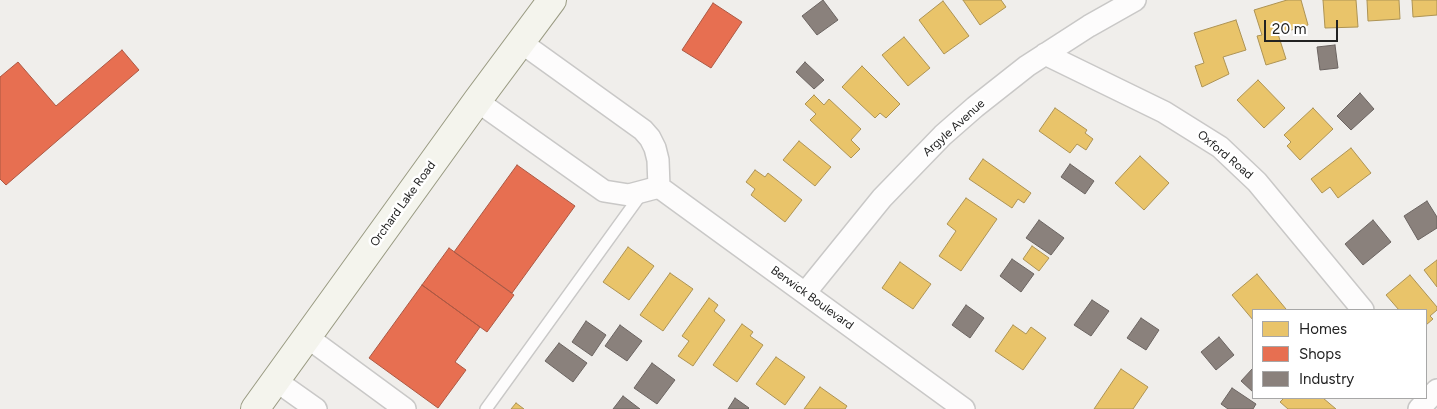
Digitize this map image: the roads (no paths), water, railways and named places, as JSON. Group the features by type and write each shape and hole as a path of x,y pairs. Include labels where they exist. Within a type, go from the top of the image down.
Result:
{"main road":[{"name":"Orchard Lake Road","path":"255,409 476,102 522,43 552,0"}],"street":[{"name":"Argyle Avenue","path":"805,293 882,198 911,166 975,107 1045,54 1088,26 1135,0"},
{"path":"476,102 604,191 628,195 651,190 658,160 650,138 643,130 522,43"},
{"name":"Oxford Road","path":"1045,54 1164,112 1220,147 1257,182 1362,309"},
{"name":"Berwick Boulevard","path":"651,190 805,293 964,409"},
{"path":"306,337 405,409"},
{"path":"276,380 316,409"}],"lane":[{"path":"486,409 651,190"}]}
